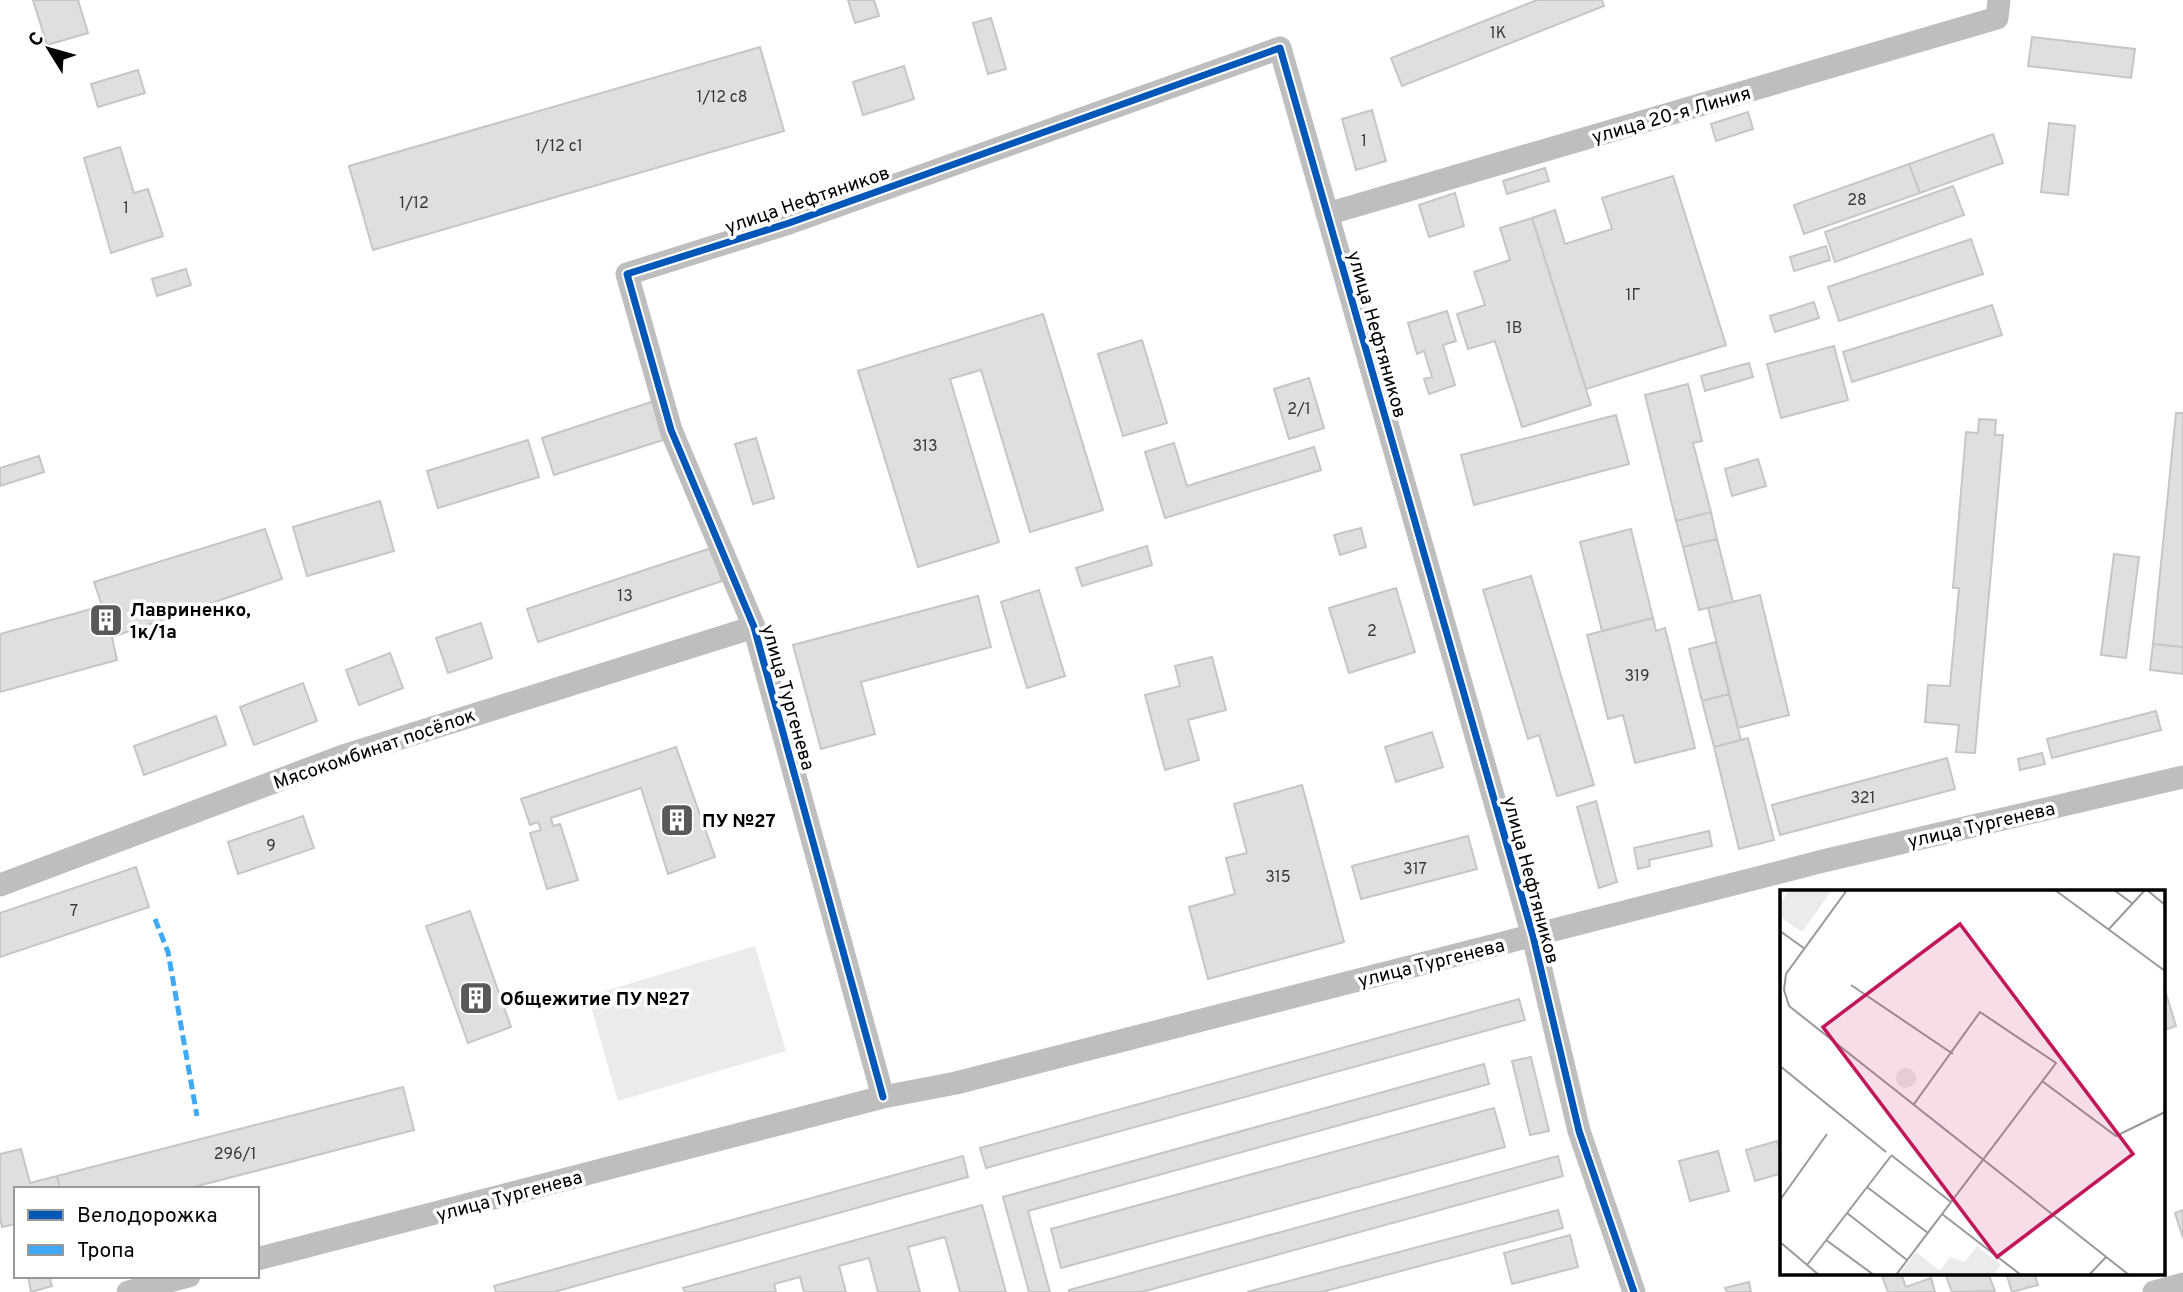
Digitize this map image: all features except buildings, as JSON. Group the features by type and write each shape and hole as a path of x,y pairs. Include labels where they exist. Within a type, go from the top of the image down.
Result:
{"street":[{"name":"улица 20-я Линия","path":"1327,214 1997,18 1999,0"},
{"name":"улица Нефтяников","path":"627,274 789,223 1280,48 1533,936 1579,1131 1634,1292"},
{"name":"улица Тургенева","path":"627,274 671,430 754,627 883,1097"},
{"name":"Мясокомбинат посёлок","path":"0,885 343,756 754,627"},
{"name":"улица Тургенева","path":"259,1258 883,1097 956,1083 1823,861 2183,777"},
{"path":"128,1292 181,1278"},
{"path":"2154,1292 2183,1284"}],"shaded area":[{"path":"755,946 786,1051 618,1101 588,996"}],"marked path":[{"path":"155,919 168,952 197,1116"}],"cycle path":[{"path":"883,1097 754,627 671,430 627,274 789,223 1280,48 1533,936 1579,1131 1634,1292"}],"place":[{"name":"Лавриненко, 1к/1а","path":"106,620"},
{"name":"ПУ №27","path":"677,820"},
{"name":"Общежитие ПУ №27","path":"476,998"}]}
